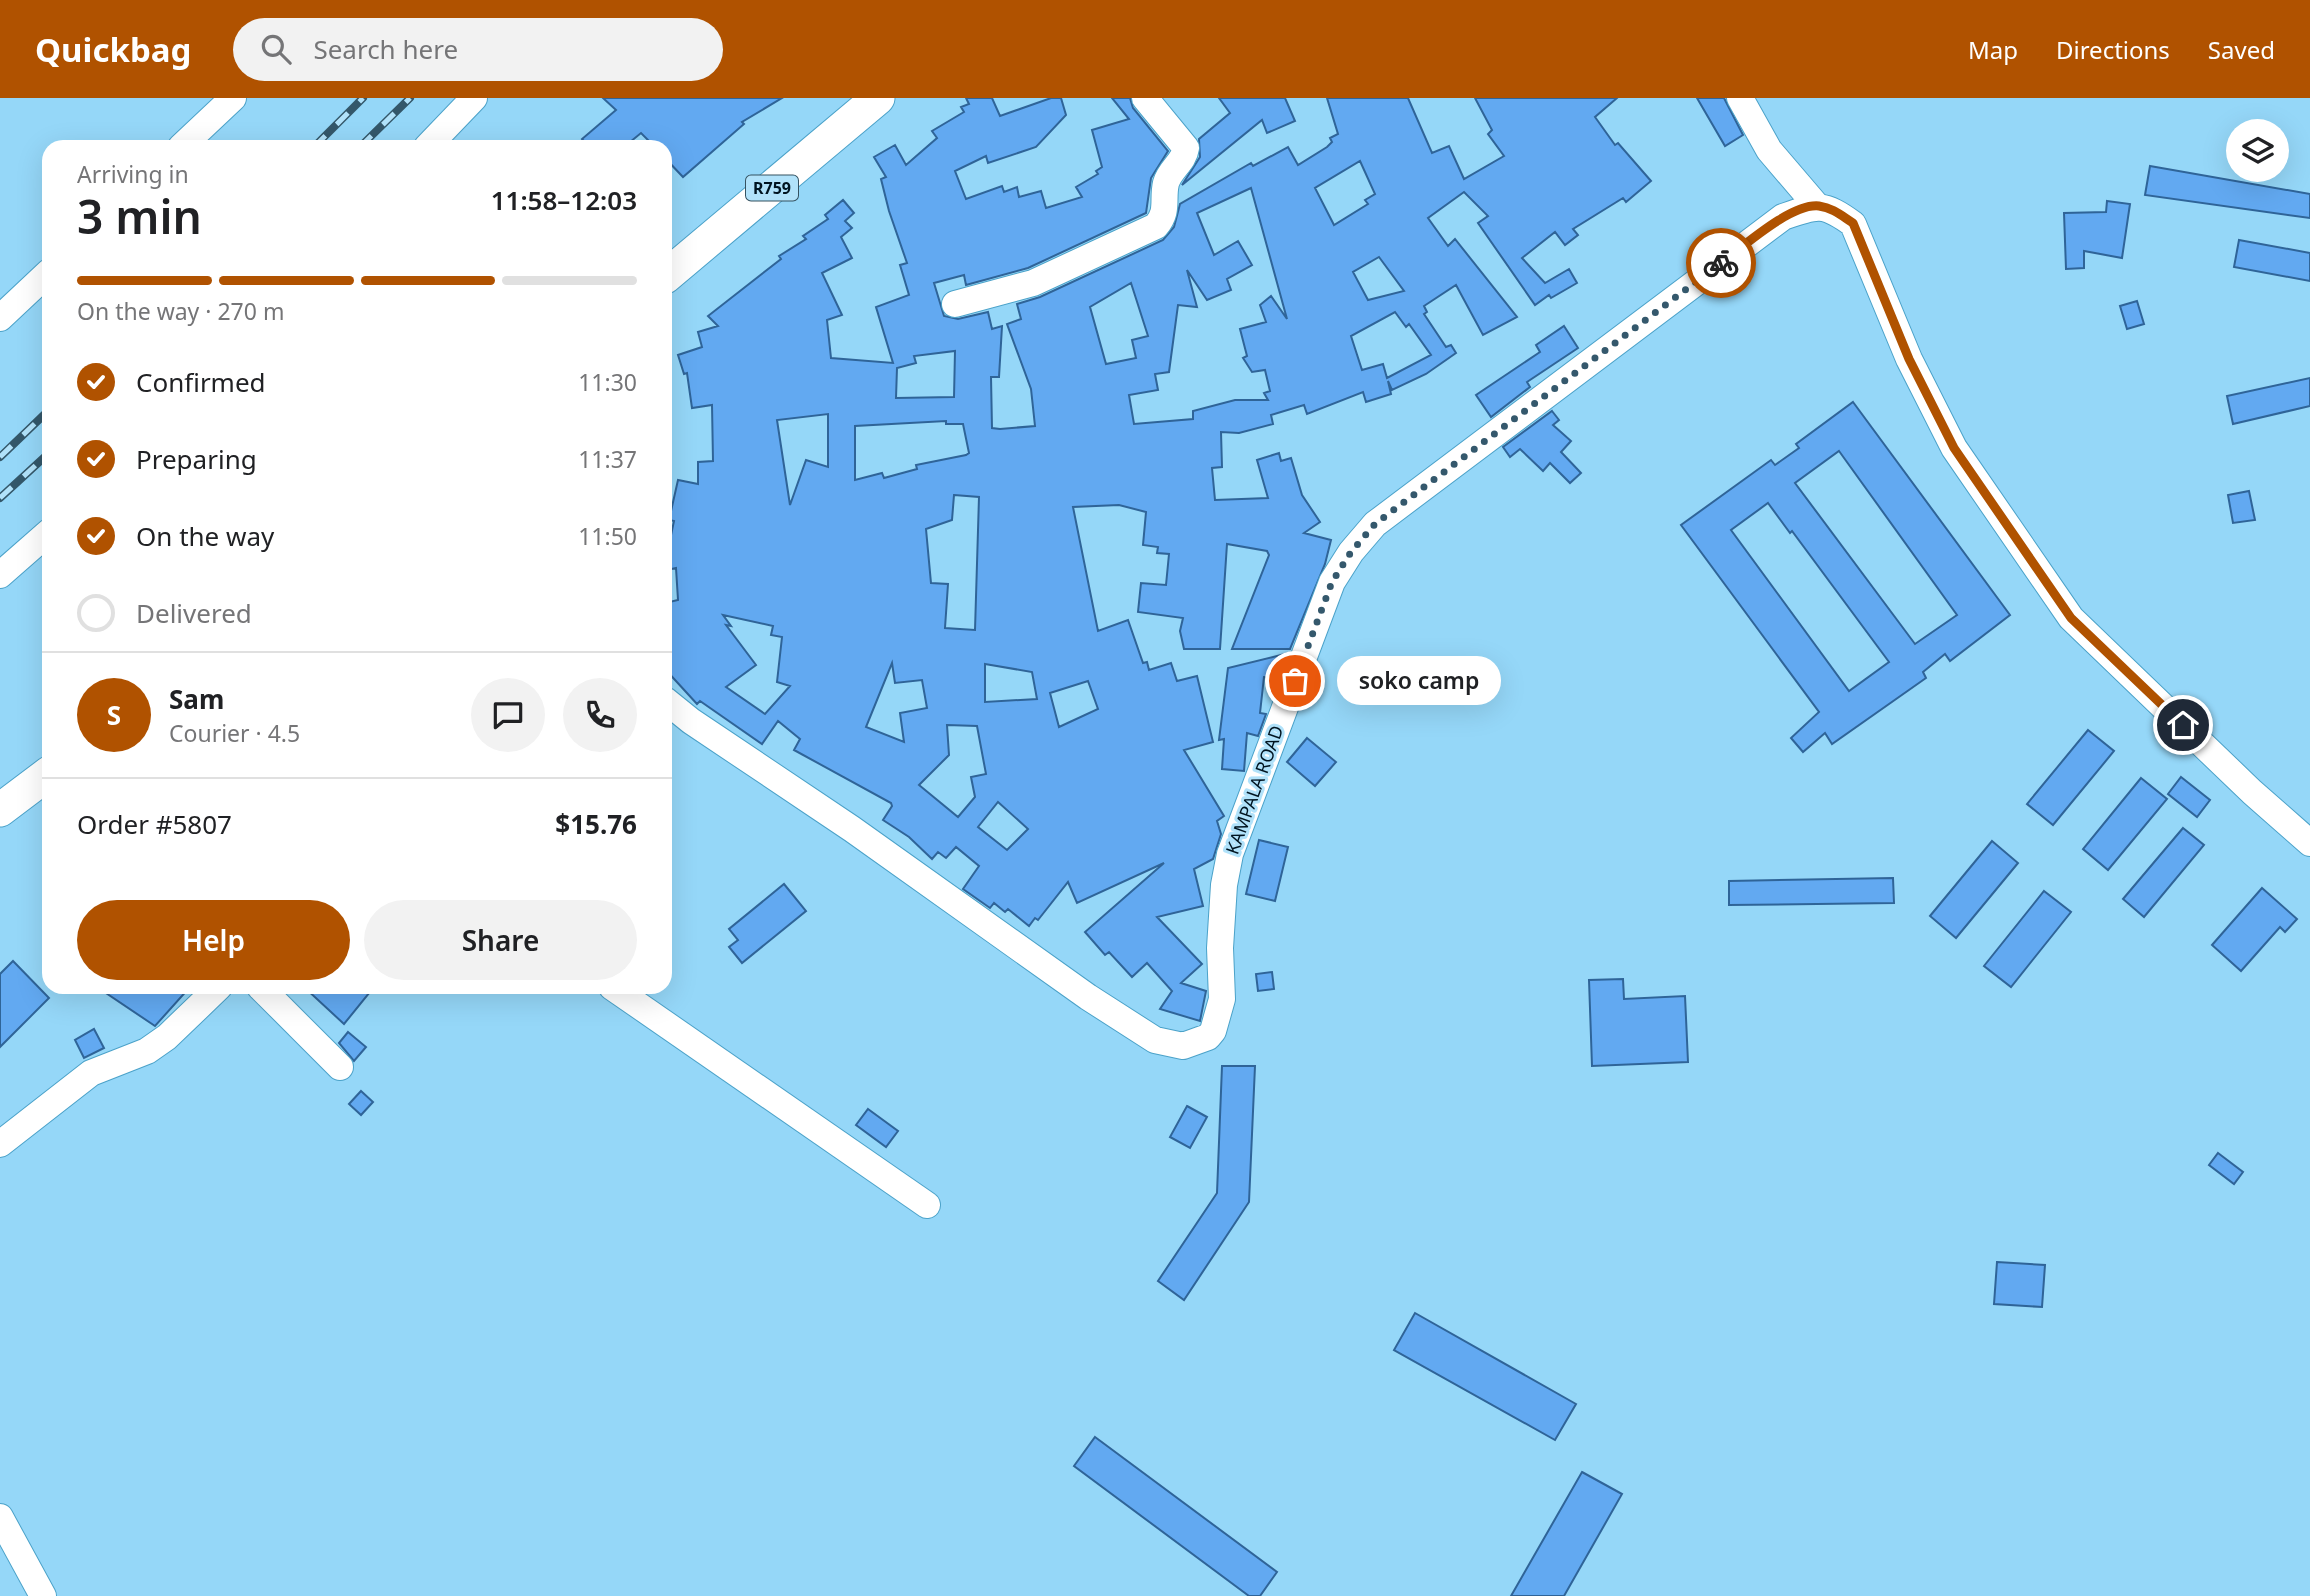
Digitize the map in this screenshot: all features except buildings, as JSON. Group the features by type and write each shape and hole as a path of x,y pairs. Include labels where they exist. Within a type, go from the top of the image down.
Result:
{"main road":[{"name":"R759","path":"672,271 878,98"},
{"path":"0,810 42,780"}],"street":[{"path":"188,140 233,98"},
{"path":"434,140 474,98"},
{"path":"955,304 1033,283 1156,226 1164,217 1167,181 1185,157 1186,148 1184,141 1146,98"},
{"path":"1740,98 1769,150 1816,205 1833,210 1853,223 1909,359 1954,448 2071,618 2252,792 2310,843"},
{"name":"KAMPALA ROAD","path":"672,706 691,722 852,829 1088,997 1144,1033 1156,1040 1183,1046 1198,1042 1213,1031 1222,999 1223,898 1230,853 1332,582 1351,552 1375,524 1783,217 1816,205"},
{"path":"0,318 42,279"},
{"path":"0,575 42,538"},
{"path":"0,1144 73,1084 91,1073 148,1051 167,1037 212,994"},
{"path":"267,994 340,1067"},
{"path":"622,994 927,1205"},
{"path":"0,1517 43,1596"}],"railway":[{"path":"321,140 363,98"},
{"path":"367,140 410,98"},
{"path":"0,457 42,417"},
{"path":"0,498 42,459"}],"way so far":[{"path":"1295,681 1332,582 1351,552 1375,524 1721,263"}],"place":[{"name":"soko camp","path":"1295,681"}],"route":[{"path":"1721,263 1783,217 1816,205 1833,210 1853,223 1909,359 1954,448 2071,618 2183,725"}]}
